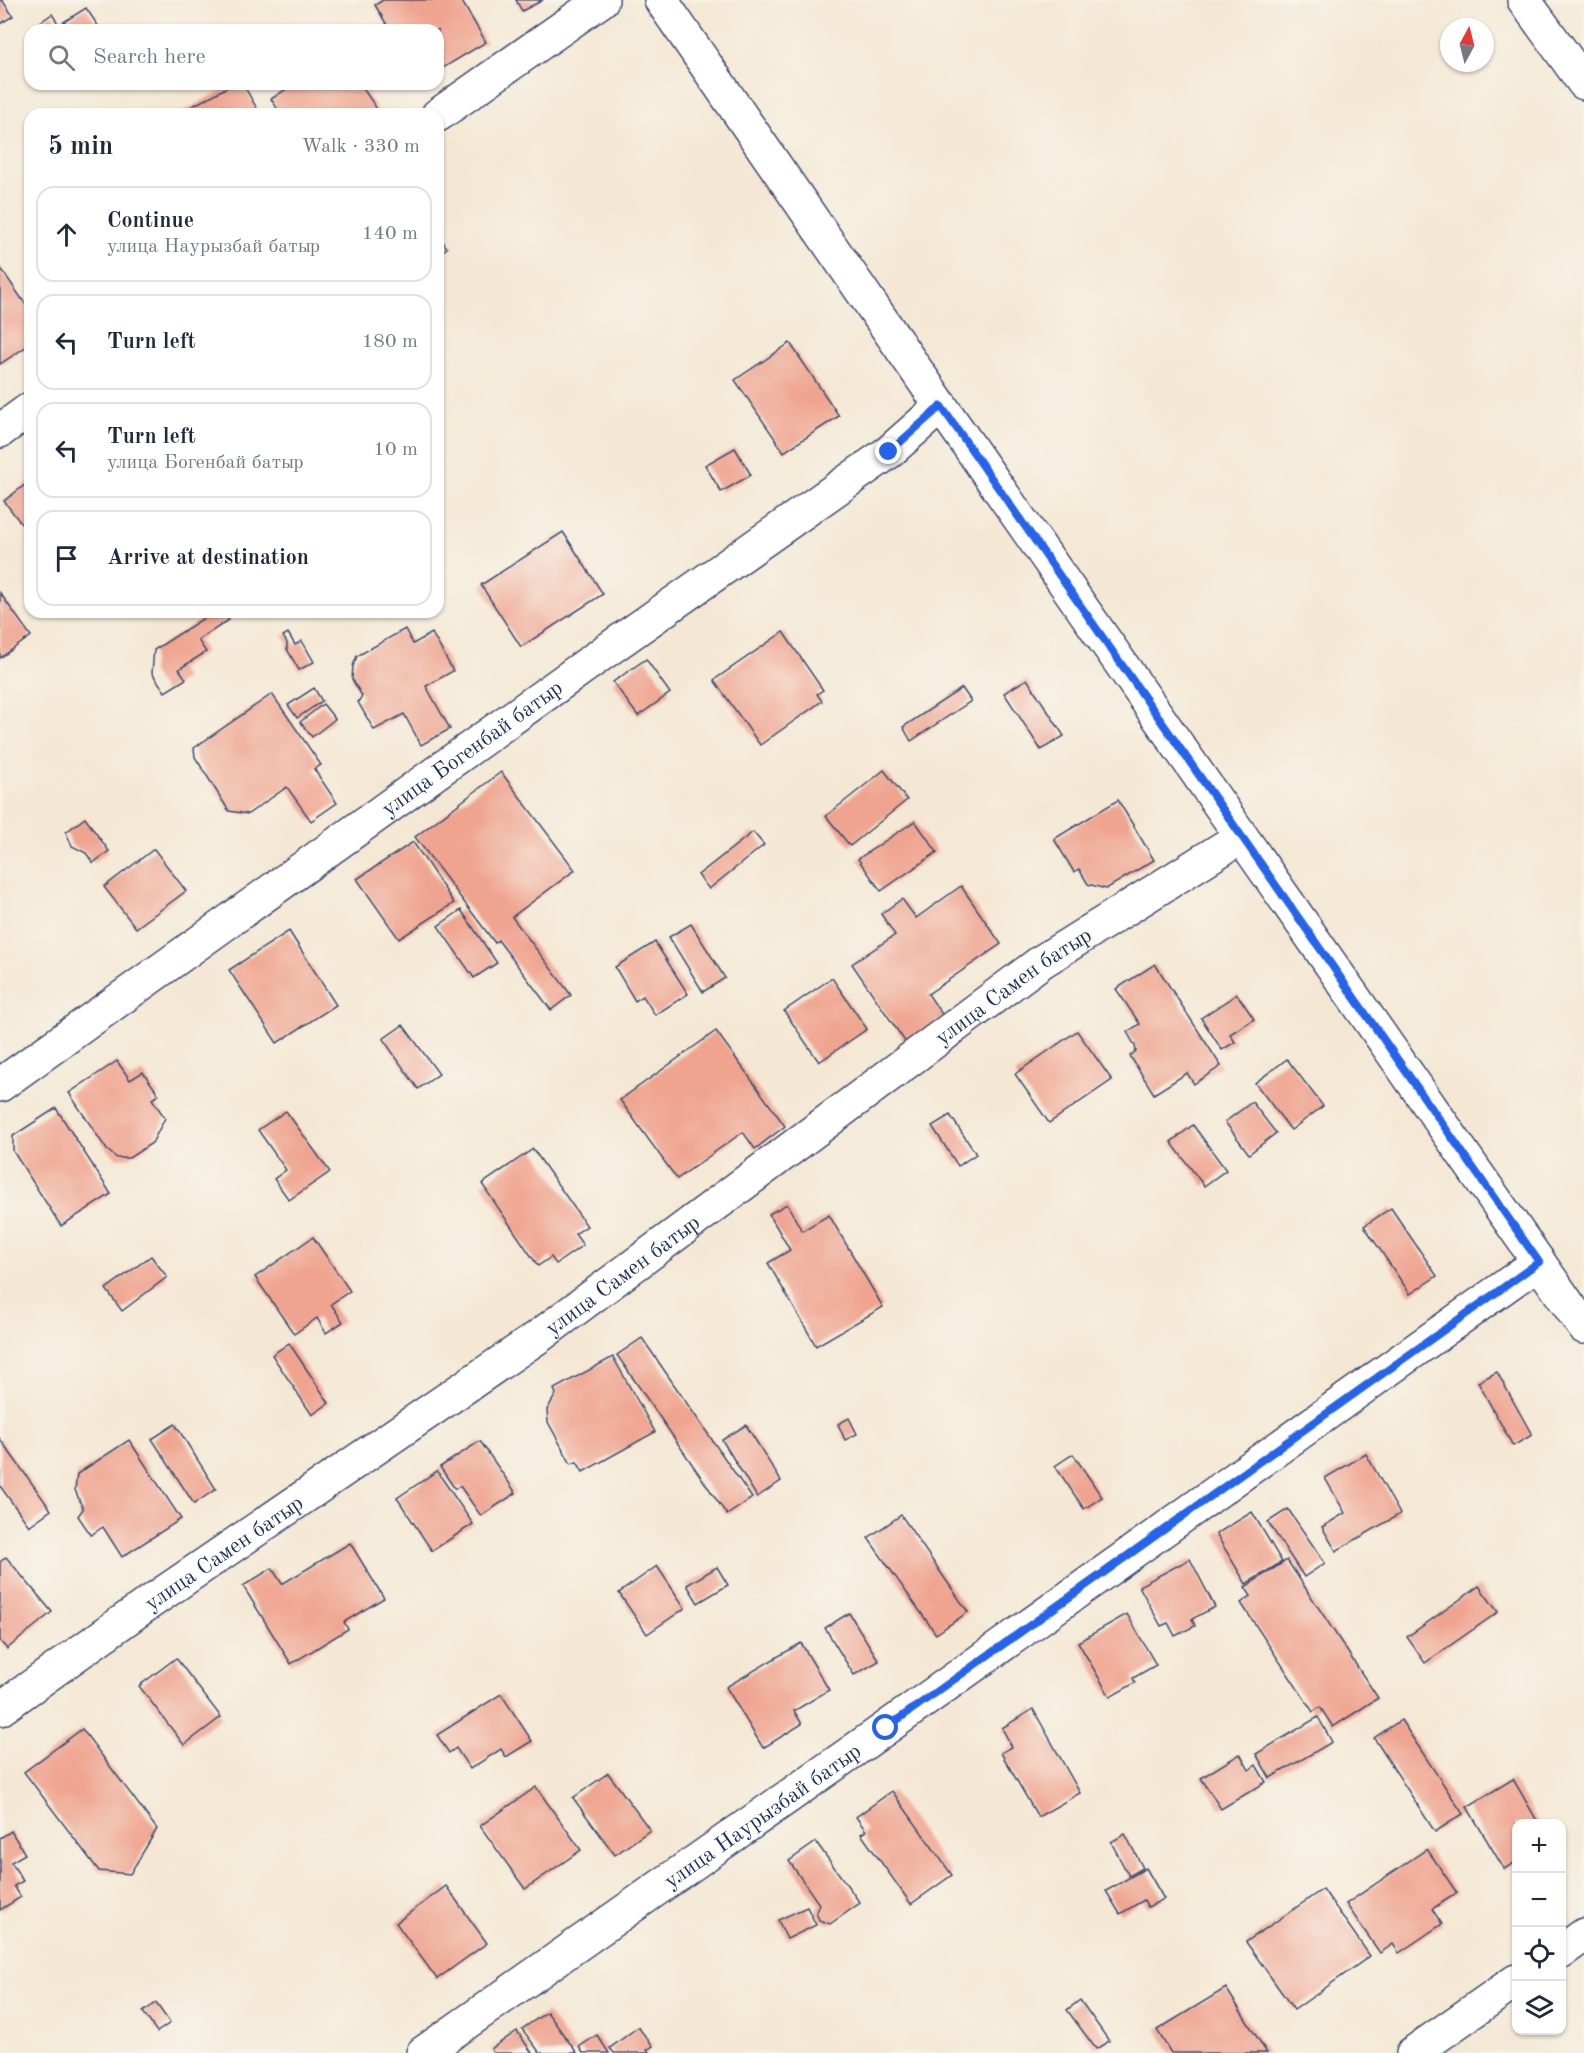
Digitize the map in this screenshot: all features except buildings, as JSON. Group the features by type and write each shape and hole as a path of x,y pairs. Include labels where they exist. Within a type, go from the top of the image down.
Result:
{"street":[{"path":"444,111 602,0"},
{"path":"660,0 1584,1327"},
{"path":"1524,0 1584,83"},
{"name":"улица Богенбай батыр","path":"0,1085 603,653 889,452 941,406"},
{"path":"0,431 24,414"},
{"name":"улица Самен батыр","path":"0,1709 142,1606 538,1337 1041,962 1241,837"},
{"name":"улица Наурызбай батыр","path":"423,2053 886,1728 1539,1262"},
{"path":"1566,1947 1584,1935"},
{"path":"1413,2053 1512,1985"}],"route":[{"path":"886,1728 1539,1262 941,406 889,452"}]}
